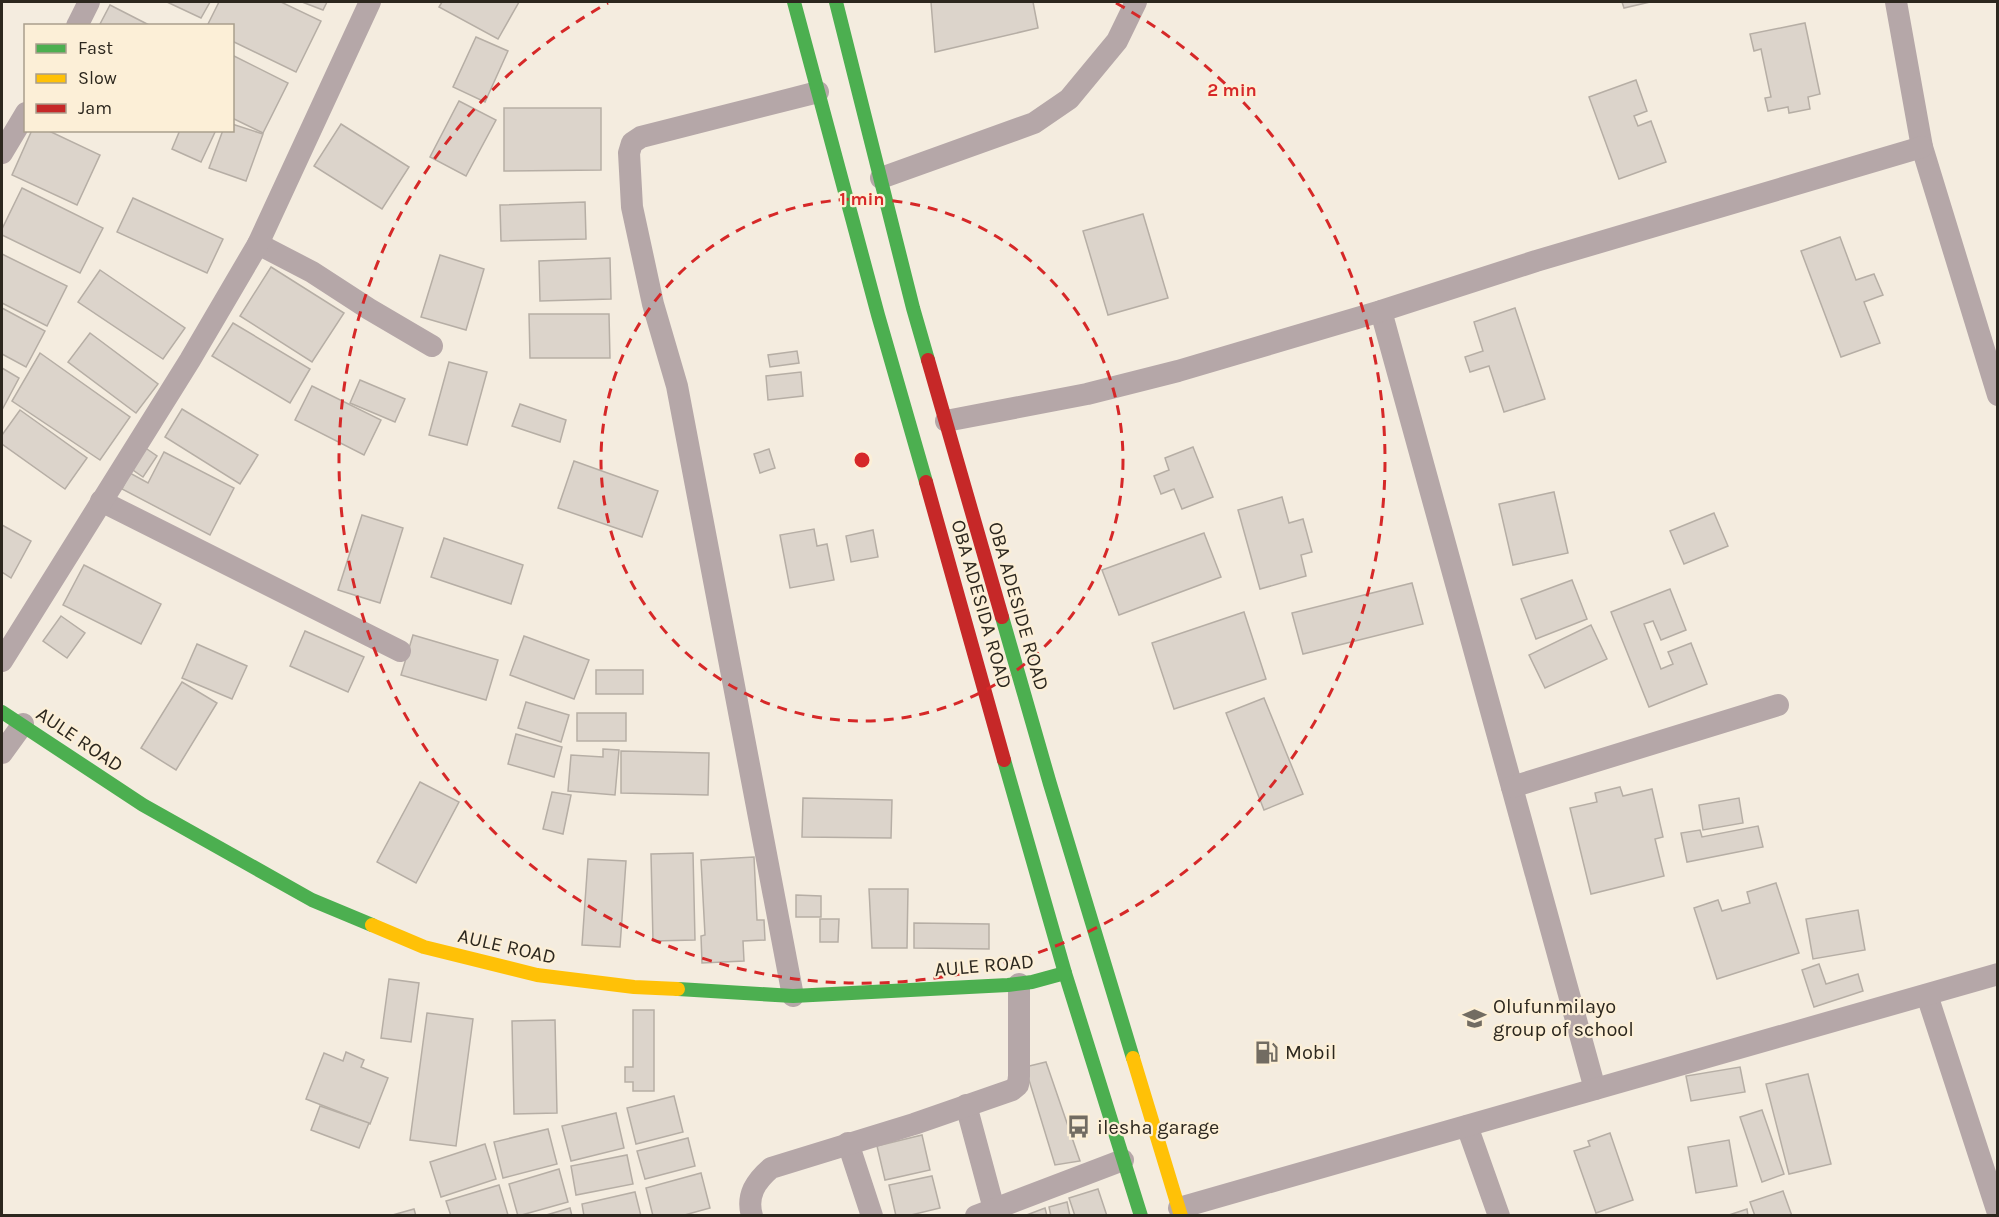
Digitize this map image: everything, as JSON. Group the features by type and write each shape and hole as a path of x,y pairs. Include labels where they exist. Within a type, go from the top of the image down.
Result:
{"main road":[{"name":"OBA ADESIDA ROAD","path":"794,2 878,315 1065,974 1141,1215"},
{"name":"OBA ADESIDE ROAD","path":"836,2 913,308 1053,795 1180,1212"},
{"name":"AULE ROAD","path":"2,712 143,805 312,900 424,947 537,975 634,987 793,996 1019,984 1065,974"}],"street":[{"path":"78,24 89,2"},
{"path":"2,661 190,360 258,244 370,2"},
{"path":"881,178 1034,123 1069,99 1117,41 1136,2"},
{"path":"1896,2 1922,147 1998,394"},
{"path":"793,996 677,386 653,304 632,207 629,153 632,143 641,137 818,92"},
{"path":"2,153 24,115"},
{"path":"946,421 1087,394 1178,371 1381,311 1536,261 1922,147"},
{"path":"258,244 312,272 432,346"},
{"path":"1381,311 1595,1089"},
{"path":"101,501 399,651"},
{"path":"1512,787 1778,705"},
{"path":"2,753 23,724"},
{"path":"1180,1212 1467,1126 1998,974"},
{"path":"752,1215 750,1193 759,1179 771,1168 914,1124 1012,1090 1018,1085 1019,984"},
{"path":"1927,995 1998,1213"},
{"path":"966,1105 985,1212 1123,1160"},
{"path":"1467,1126 1499,1215"},
{"path":"848,1143 872,1215"}],"building":[{"path":"167,2 210,2 201,18"},
{"path":"219,2 281,2 321,21 296,72 234,42 234,24 208,24"},
{"path":"302,2 327,2 323,10"},
{"path":"442,2 519,2 498,39 439,7"},
{"path":"931,2 1033,2 1038,28 935,52"},
{"path":"1622,2 1650,2 1624,8"},
{"path":"110,5 147,24 100,24"},
{"path":"1805,23 1820,94 1808,97 1810,109 1789,113 1788,107 1768,111 1765,98 1771,97 1761,49 1754,51 1750,34"},
{"path":"476,37 508,51 485,102 453,87"},
{"path":"234,56 288,83 263,133 234,119"},
{"path":"1636,80 1647,111 1634,116 1638,126 1651,121 1666,162 1619,179 1589,97"},
{"path":"459,101 496,120 466,176 430,157"},
{"path":"504,108 601,108 601,170 504,171"},
{"path":"341,124 409,167 382,209 314,166"},
{"path":"234,125 263,134 246,181 209,168 222,132 234,132"},
{"path":"31,132 51,132 100,155 77,205 12,175"},
{"path":"179,132 215,132 201,162 172,149"},
{"path":"22,188 103,228 80,273 2,235 2,229"},
{"path":"133,198 223,239 207,273 117,232"},
{"path":"585,202 586,239 501,241 500,205"},
{"path":"1143,214 1168,298 1108,315 1083,231"},
{"path":"1840,237 1856,280 1874,274 1883,295 1864,302 1880,343 1841,357 1801,251"},
{"path":"2,254 67,286 47,326 2,303"},
{"path":"440,255 484,269 466,330 421,317"},
{"path":"610,258 611,299 540,301 539,261"},
{"path":"271,267 344,313 312,362 240,316"},
{"path":"100,270 185,328 163,359 78,302"},
{"path":"2,308 45,331 26,367 2,354"},
{"path":"1515,308 1545,399 1504,412 1489,366 1470,372 1465,357 1483,351 1474,322"},
{"path":"529,314 609,314 610,358 530,358"},
{"path":"233,323 310,369 290,403 212,356"},
{"path":"90,333 158,384 136,413 68,362"},
{"path":"797,351 799,363 770,367 768,355"},
{"path":"40,353 130,417 100,460 12,401"},
{"path":"449,362 487,372 467,445 429,435"},
{"path":"2,368 19,378 2,410"},
{"path":"801,372 803,396 768,400 766,376"},
{"path":"360,380 405,399 395,422 350,403"},
{"path":"312,386 381,420 364,455 295,420"},
{"path":"520,404 566,420 560,442 512,426"},
{"path":"182,409 258,455 240,484 165,437"},
{"path":"20,410 87,458 65,489 2,444 2,435"},
{"path":"144,447 157,456 143,477 130,468"},
{"path":"1193,447 1213,497 1182,509 1174,489 1161,494 1154,476 1169,470 1165,458"},
{"path":"769,449 775,468 760,473 754,454"},
{"path":"164,452 234,488 210,535 122,489 130,473 148,483"},
{"path":"574,461 658,491 642,537 558,508"},
{"path":"1554,492 1568,553 1513,565 1499,504"},
{"path":"1282,497 1289,523 1303,519 1312,552 1301,555 1306,576 1260,589 1238,510"},
{"path":"1714,513 1728,546 1684,564 1670,531"},
{"path":"362,515 403,528 380,603 338,590"},
{"path":"2,525 31,541 11,578 2,572"},
{"path":"814,529 817,546 827,544 834,580 790,588 780,535"},
{"path":"873,530 878,557 851,562 846,536"},
{"path":"1204,533 1221,577 1119,615 1102,570"},
{"path":"444,538 523,565 511,604 431,577"},
{"path":"84,565 161,604 141,644 63,605"},
{"path":"1572,580 1587,619 1536,639 1521,599"},
{"path":"1412,583 1423,624 1303,654 1292,613"},
{"path":"1670,589 1686,630 1661,640 1653,621 1644,624 1661,669 1673,664 1668,652 1691,643 1707,684 1649,707 1611,612"},
{"path":"1244,612 1266,679 1174,709 1152,643"},
{"path":"61,616 85,633 67,658 43,641"},
{"path":"1591,625 1607,659 1545,688 1529,655"},
{"path":"305,631 364,657 348,692 290,666"},
{"path":"413,635 498,660 486,700 401,675"},
{"path":"524,636 589,660 574,699 510,675"},
{"path":"197,644 247,666 232,699 182,678"},
{"path":"596,670 643,670 643,694 596,694"},
{"path":"182,682 217,703 176,770 141,748"},
{"path":"1264,698 1303,794 1264,810 1226,713"},
{"path":"526,702 569,715 561,742 518,728"},
{"path":"577,713 626,713 626,741 577,741"},
{"path":"516,734 562,747 554,777 508,764"},
{"path":"603,749 619,750 615,795 568,791 571,755 603,757"},
{"path":"621,751 709,753 708,795 621,793"},
{"path":"420,782 459,802 416,883 377,862"},
{"path":"1620,787 1623,796 1652,789 1663,837 1655,839 1664,876 1591,894 1570,808 1597,802 1595,793"},
{"path":"552,792 571,795 563,834 543,829"},
{"path":"803,798 892,800 891,838 802,837"},
{"path":"1739,798 1743,823 1703,830 1699,805"},
{"path":"1758,826 1763,847 1687,862 1681,833 1700,830 1702,837"},
{"path":"693,853 695,940 653,941 651,854"},
{"path":"754,857 757,920 764,920 765,940 743,941 744,961 702,963 701,936 705,935 701,860"},
{"path":"588,859 626,861 620,947 582,945"},
{"path":"1776,883 1799,953 1717,979 1694,908 1718,900 1722,911 1750,903 1747,892"},
{"path":"869,889 908,889 907,948 872,948"},
{"path":"796,895 821,896 821,917 796,917"},
{"path":"1858,910 1865,950 1813,959 1806,919"},
{"path":"820,919 839,919 838,942 820,942"},
{"path":"914,923 989,924 989,949 914,948"},
{"path":"1819,964 1826,984 1858,974 1863,991 1814,1007 1802,970"},
{"path":"389,979 419,983 411,1042 381,1038"},
{"path":"633,1010 654,1010 654,1091 633,1091 633,1082 625,1082 625,1067 633,1067"},
{"path":"427,1013 473,1019 456,1146 410,1140"},
{"path":"555,1020 557,1113 514,1114 512,1021"},
{"path":"346,1052 364,1060 361,1067 388,1078 370,1124 306,1099 324,1053 343,1061"},
{"path":"1046,1062 1080,1161 1055,1165 1025,1067"},
{"path":"1740,1067 1745,1092 1691,1101 1686,1076"},
{"path":"1808,1074 1831,1164 1789,1174 1766,1084"},
{"path":"674,1096 683,1132 636,1144 627,1108"},
{"path":"320,1106 369,1123 359,1148 311,1130"},
{"path":"1762,1110 1784,1174 1762,1182 1740,1117"},
{"path":"616,1113 624,1148 571,1161 562,1126"},
{"path":"548,1129 557,1164 503,1178 494,1142"},
{"path":"1610,1133 1633,1200 1596,1213 1574,1151 1590,1146 1588,1141"},
{"path":"922,1135 930,1170 885,1180 877,1146"},
{"path":"688,1138 695,1166 645,1179 637,1151"},
{"path":"1729,1140 1737,1186 1696,1193 1688,1147"},
{"path":"485,1144 496,1179 441,1197 430,1162"},
{"path":"627,1155 633,1184 576,1195 571,1166"},
{"path":"559,1169 568,1202 518,1216 509,1184"},
{"path":"701,1173 710,1208 681,1216 653,1216 646,1188"},
{"path":"932,1176 940,1208 907,1216 896,1216 889,1185"},
{"path":"499,1185 508,1215 451,1216 446,1201"},
{"path":"1098,1189 1107,1216 1075,1216 1069,1198"},
{"path":"1783,1191 1792,1216 1755,1216 1750,1202"},
{"path":"635,1192 641,1216 584,1216 582,1204"},
{"path":"1067,1202 1070,1216 1051,1216 1049,1207"},
{"path":"570,1208 572,1216 543,1216"},
{"path":"1045,1208 1047,1216 1024,1216"},
{"path":"414,1209 416,1216 389,1216"},
{"path":"1747,1209 1748,1216 1726,1216"}],"traffic: fast":[{"path":"794,2 878,315 926,482"},
{"path":"836,2 928,360"},
{"path":"1002,617 1133,1058"},
{"path":"2,712 143,805 312,900 372,925"},
{"path":"1004,760 1065,973 1141,1216"},
{"path":"678,989 793,996 1008,985 1032,982 1065,973"}],"traffic: slow":[{"path":"372,925 424,947 537,975 634,987 678,989"},
{"path":"1133,1058 1181,1216"}],"traffic: jam":[{"path":"928,360 1002,617"},
{"path":"926,482 1004,760"}],"place":[{"name":"Olufunmilayo group of school","path":"1475,1018"},
{"name":"Mobil","path":"1267,1052"},
{"name":"ilesha garage","path":"1079,1127"}]}
